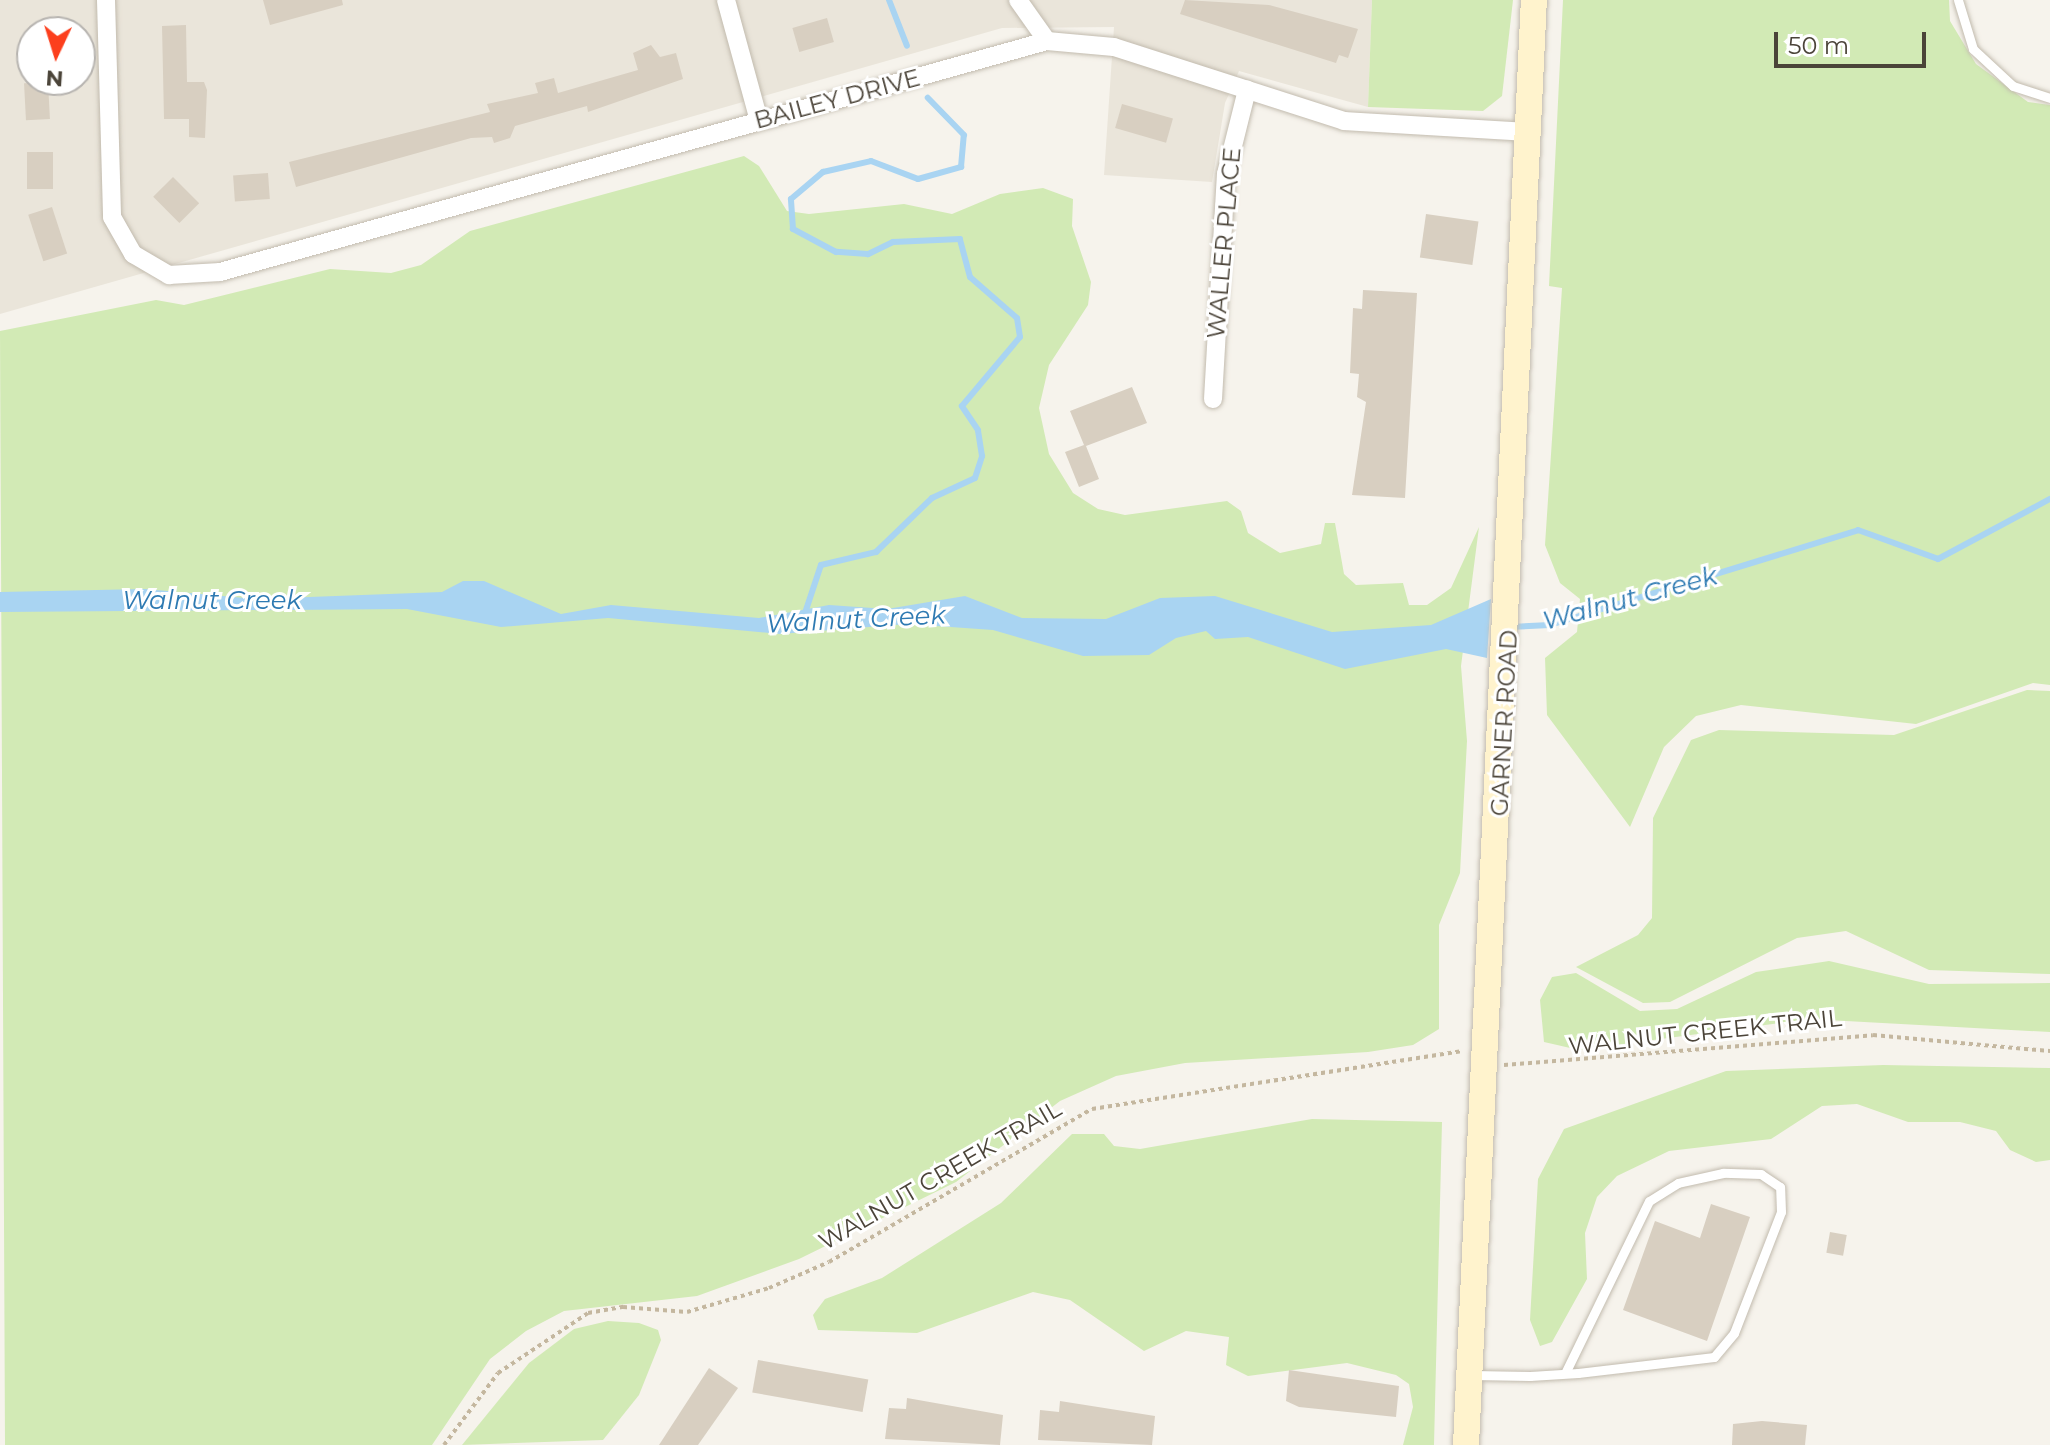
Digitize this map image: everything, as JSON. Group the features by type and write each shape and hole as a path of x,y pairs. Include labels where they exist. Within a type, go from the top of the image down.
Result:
{"main road":[{"name":"GARNER ROAD","path":"1466,1445 1512,583 1534,0"}],"street":[{"name":"BAILEY DRIVE","path":"106,0 108,198 120,235 150,267 169,275 220,272 1047,41 1114,47 1247,90 1375,126 1528,132"},
{"path":"726,0 759,121"},
{"path":"1018,0 1047,41"},
{"name":"WALLER PLACE","path":"1213,399 1226,174 1247,90"}],"lane":[{"path":"1958,0 1973,49 2013,86 2050,98"},
{"path":"1469,1375 1565,1373 1714,1357 1734,1333 1781,1212 1780,1187 1761,1174 1723,1173 1678,1183 1649,1201 1565,1373"}],"path":[{"name":"WALNUT CREEK TRAIL","path":"1506,1066 1873,1035 2050,1051"},
{"name":"WALNUT CREEK TRAIL","path":"444,1445 498,1373 588,1313 623,1307 687,1312 769,1288 894,1226 1092,1109 1463,1051"}],"shaded area":[{"path":"0,0 1372,0 1368,107 1239,71 1225,103 1212,182 1104,175 1114,27 1002,28 0,314"}],"green space":[{"path":"1372,0 1513,0 1502,96 1483,111 1368,107"},
{"path":"1563,0 1949,0 1950,21 1976,64 2028,102 2050,105 2050,685 2033,683 1916,724 1741,705 1696,716 1664,747 1630,827 1547,715 1545,658 1577,632 1580,599 1560,583 1545,545 1562,288 1549,286"},
{"path":"744,156 759,166 787,211 809,214 904,204 952,214 1000,194 1043,188 1073,199 1072,226 1091,282 1088,305 1049,365 1039,408 1049,454 1073,493 1098,509 1125,515 1227,501 1241,511 1248,533 1280,553 1321,544 1325,523 1335,523 1344,574 1356,585 1403,583 1409,605 1427,605 1451,588 1479,527 1461,666 1467,741 1460,873 1439,925 1439,1029 1413,1045 1368,1052 1185,1063 1116,1076 1060,1101 956,1182 799,1259 697,1296 564,1311 526,1331 490,1359 432,1445 5,1445 0,331 156,300 184,305 330,269 391,273 421,265 470,231"},
{"path":"2027,690 2050,691 2050,974 1929,970 1846,931 1797,938 1670,1002 1643,1003 1576,967 1638,935 1652,918 1653,818 1691,740 1719,730 1894,735"},
{"path":"1829,961 1929,984 2050,983 2050,1032 1809,1019 1579,1050 1544,1042 1540,1000 1552,977 1576,973 1640,1011 1677,1009 1756,972"},
{"path":"1883,1065 2050,1068 2050,1160 2036,1162 2010,1150 1996,1131 1960,1122 1908,1122 1857,1104 1822,1106 1771,1139 1669,1151 1617,1176 1597,1197 1585,1233 1587,1279 1552,1342 1540,1346 1530,1320 1538,1179 1564,1129 1726,1071"},
{"path":"1312,1119 1442,1122 1434,1445 1403,1445 1413,1407 1409,1384 1396,1375 1347,1363 1248,1376 1226,1365 1229,1337 1186,1331 1144,1351 1070,1300 1033,1292 917,1333 818,1330 813,1315 825,1299 882,1278 1001,1203 1072,1134 1104,1134 1114,1146 1140,1149"},
{"path":"608,1321 639,1323 658,1330 661,1340 639,1395 603,1440 462,1445 529,1363 574,1329"}],"water":[{"path":"463,581 484,581 561,614 611,605 759,618 829,605 887,609 965,596 1022,618 1106,619 1160,598 1215,596 1332,632 1431,625 1491,599 1487,658 1446,649 1345,669 1248,637 1215,639 1206,631 1176,638 1149,655 1083,656 993,630 908,624 780,634 608,618 501,627 407,609 0,612 0,592 145,589 256,599 442,592"}],"building":[{"path":"263,0 342,0 343,5 270,25"},
{"path":"1185,0 1269,5 1358,29 1348,58 1339,55 1336,63 1180,14"},
{"path":"827,18 834,42 799,52 792,28"},
{"path":"186,25 187,82 204,82 207,90 205,138 189,137 189,119 164,119 162,26"},
{"path":"651,45 660,57 676,53 683,79 588,112 587,106 515,126 510,138 494,143 492,137 471,138 296,187 289,162 490,112 487,104 538,93 535,83 554,78 558,93 638,70 633,53"},
{"path":"25,96 49,96 50,119 26,120"},
{"path":"1122,104 1173,119 1166,143 1115,128"},
{"path":"27,152 53,152 53,189 27,189"},
{"path":"268,173 270,199 235,201 233,175"},
{"path":"173,177 199,203 179,223 153,197"},
{"path":"52,207 67,254 43,261 28,215"},
{"path":"1426,214 1478,221 1472,265 1420,258"},
{"path":"1363,290 1417,293 1405,498 1352,495 1366,402 1357,397 1359,374 1350,373 1353,308 1362,309"},
{"path":"1132,387 1147,423 1086,446 1099,479 1079,487 1065,452 1084,445 1070,411"},
{"path":"1711,1204 1750,1217 1707,1341 1623,1310 1655,1221 1700,1238"},
{"path":"1830,1232 1847,1235 1843,1256 1826,1253"},
{"path":"758,1360 868,1379 863,1412 752,1392"},
{"path":"709,1368 738,1388 698,1445 659,1445"},
{"path":"1289,1370 1399,1386 1396,1417 1299,1407 1286,1401"},
{"path":"907,1398 1003,1415 1000,1445 885,1439 889,1408 906,1409"},
{"path":"1060,1401 1155,1416 1152,1445 1038,1440 1040,1410 1059,1412"},
{"path":"1762,1421 1807,1425 1805,1445 1732,1445 1733,1424"}],"waterway":[{"path":"889,0 907,46"},
{"path":"802,622 821,565 876,552 932,498 975,478 982,456 978,430 962,406 1020,337 1017,318 970,277 960,239 893,242 868,254 836,252 793,229 791,199 823,172 871,161 918,179 961,167 964,135 928,98"},
{"name":"Walnut Creek","path":"1509,627 1550,625 1858,530 1938,559 2050,499"}]}
